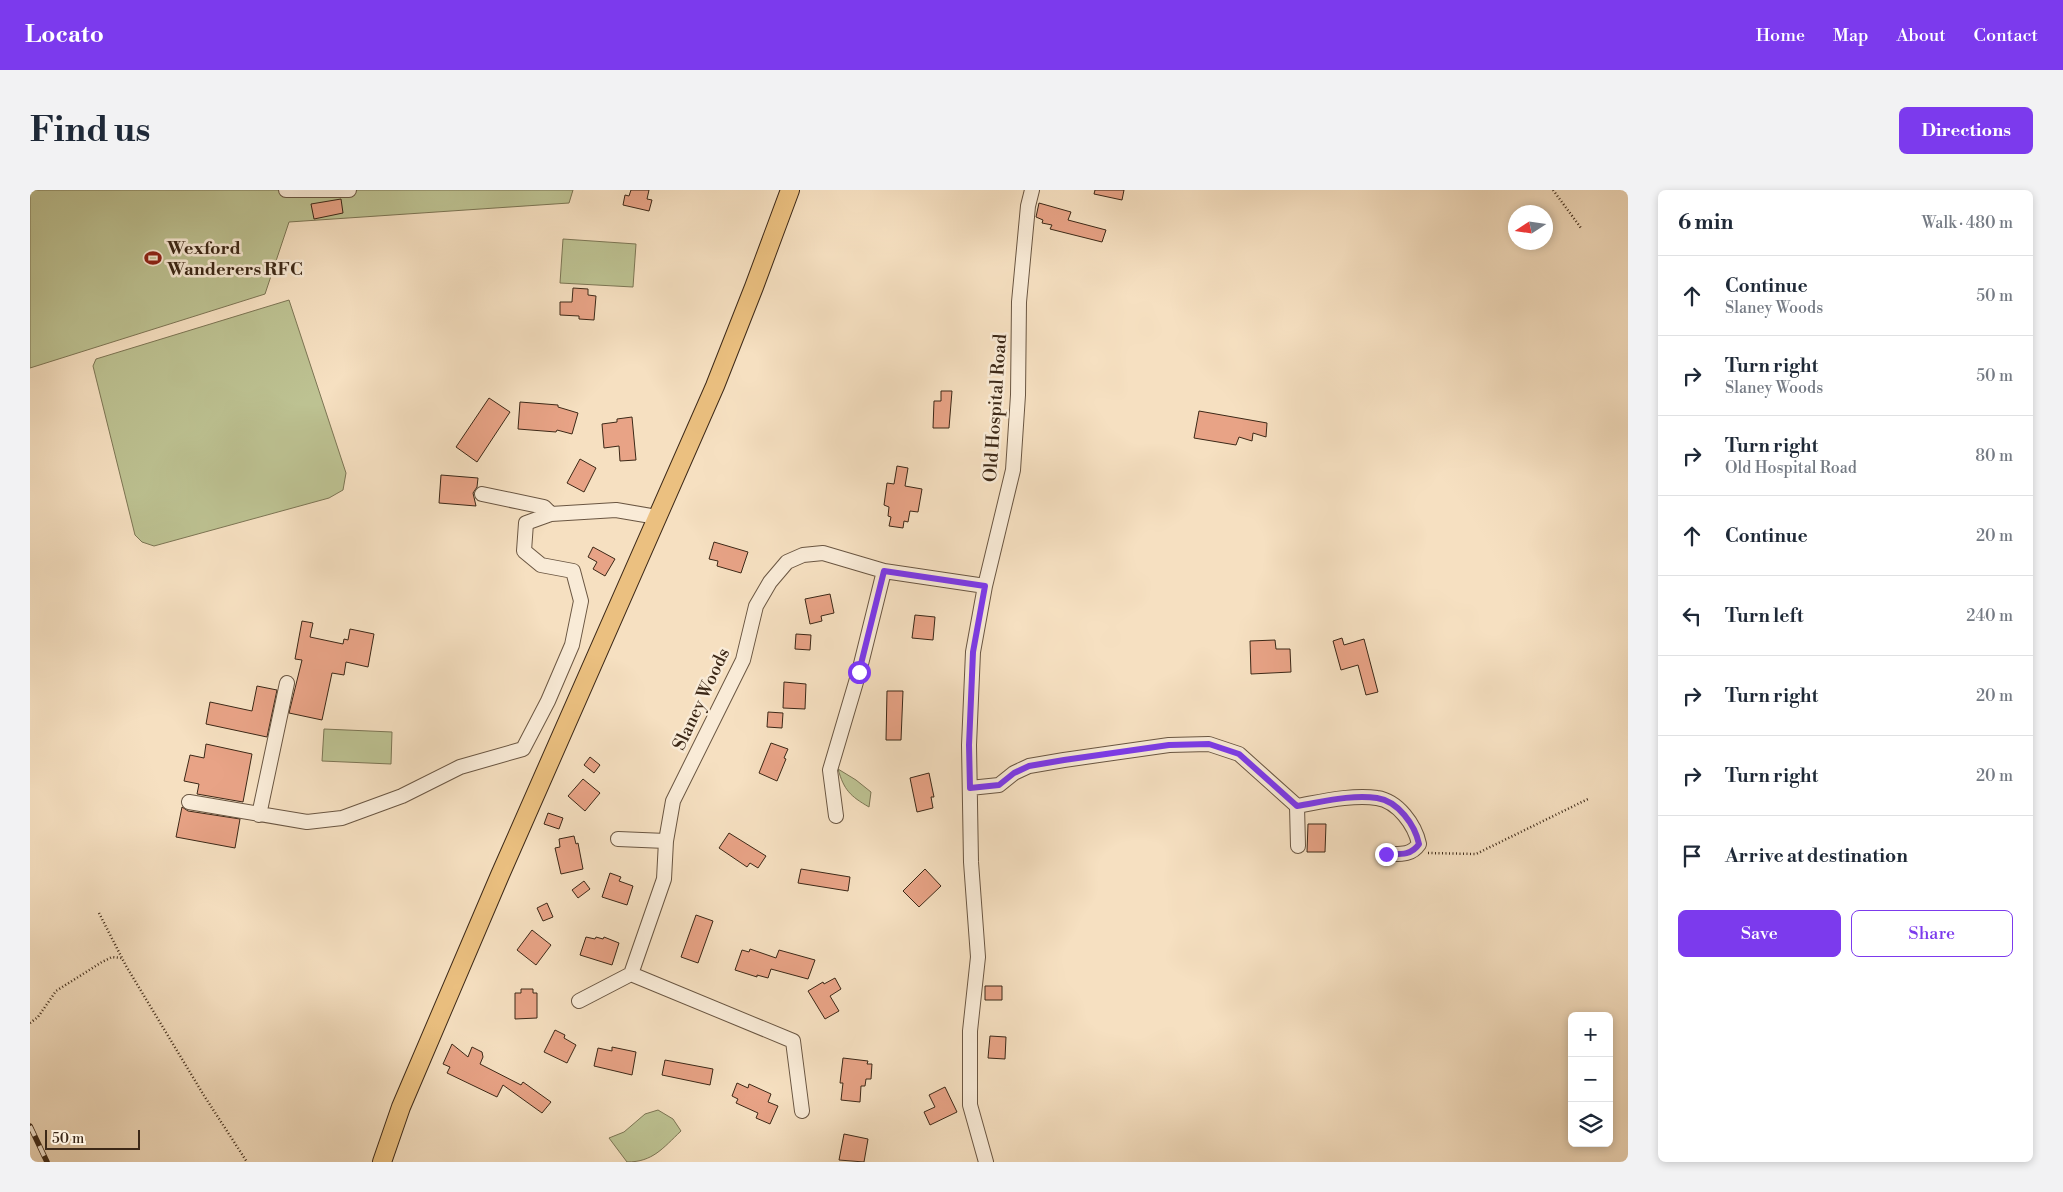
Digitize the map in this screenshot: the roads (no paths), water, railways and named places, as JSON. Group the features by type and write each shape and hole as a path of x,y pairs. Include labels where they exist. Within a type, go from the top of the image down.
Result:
{"main road":[{"path":"382,1162 408,1090 656,517 715,386 790,190"}],"street":[{"path":"286,190 349,190"},
{"name":"Old Hospital Road","path":"986,1162 970,1105 970,1030 978,957 971,862 969,745 973,652 985,586 1013,470 1018,395 1019,302 1028,206 1032,190"},
{"path":"482,494 544,506 551,514"},
{"path":"189,802 307,822 342,818 402,796 460,767 523,749 548,701 572,645 580,601 573,571 540,566 524,551 526,523 551,514 616,510 656,517"},
{"name":"Slaney Woods","path":"631,974 664,879 666,841 673,801 742,660 756,606 770,582 787,562 803,555 823,553 884,571 985,586"},
{"path":"836,816 830,770 859,672 884,571"},
{"path":"260,815 287,683"},
{"path":"970,788 999,785 1014,773 1029,766 1169,745 1209,744 1239,754 1297,806 1298,846"},
{"path":"1297,806 1351,798 1378,798 1396,807 1417,833 1419,844 1415,850 1407,853 1386,854"},
{"path":"618,839 666,841"},
{"path":"580,1001 631,974 793,1041 802,1111"}],"railway":[{"path":"30,1126 47,1162"}],"place":[{"name":"Wexford Wanderers RFC","path":"153,258"}]}
